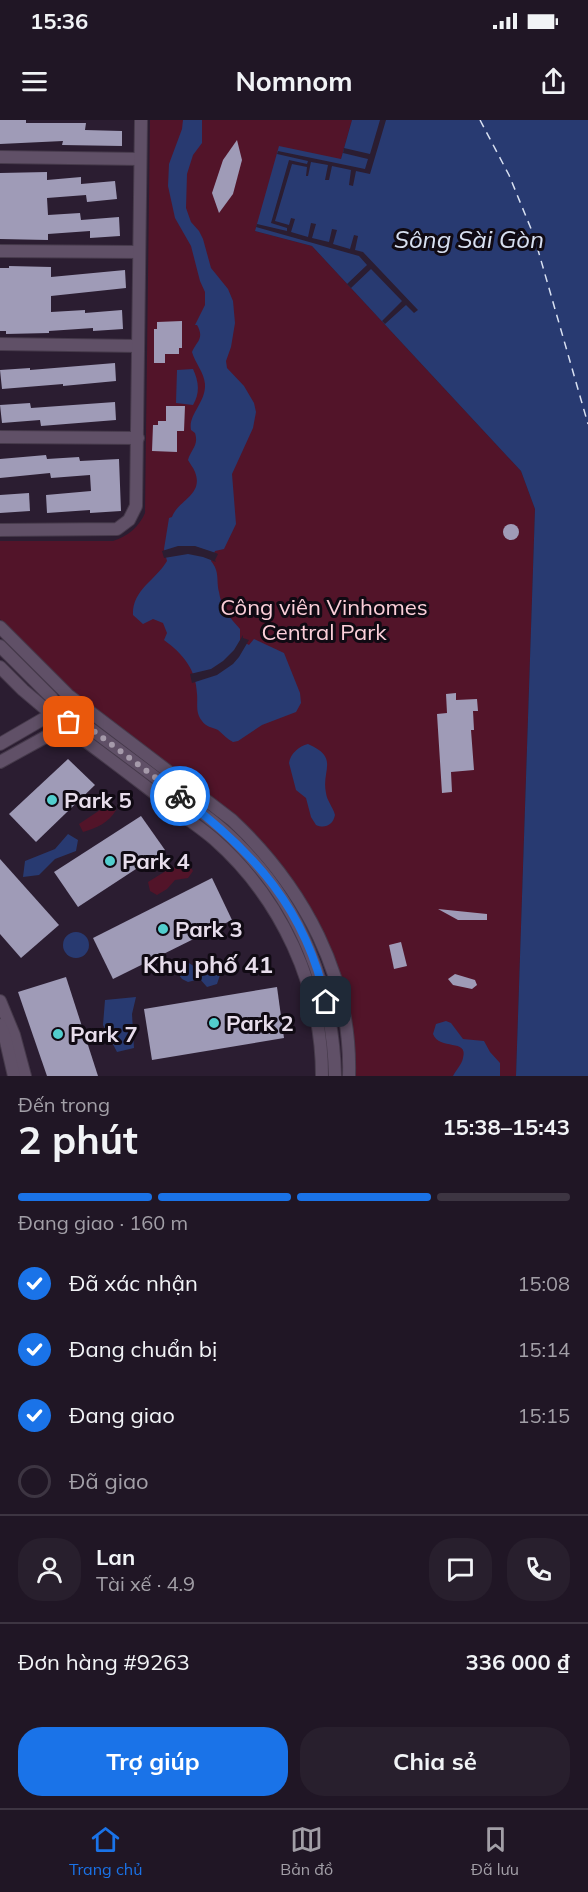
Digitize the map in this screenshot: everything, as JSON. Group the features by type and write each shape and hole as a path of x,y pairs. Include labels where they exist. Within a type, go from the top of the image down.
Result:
{"street":[{"path":"0,530 117,529 129,520 136,506 141,120"},
{"path":"0,157 140,159"},
{"path":"0,251 139,252"},
{"path":"0,344 138,345"},
{"path":"0,437 138,438"},
{"path":"0,627 72,698 232,820 256,844 293,889 331,965 348,1038 349,1076"},
{"path":"0,646 52,698"},
{"path":"0,667 50,714 67,721 213,822 237,842 273,884 288,906 315,962 324,989 333,1036 335,1076"},
{"path":"0,762 49,735 67,721 78,708 72,698 60,694 52,698 49,705 50,714"},
{"path":"0,744 50,714"},
{"path":"67,721 76,734 213,838 262,891 286,931 303,967 319,1030 322,1076"},
{"path":"0,1001 14,1035 25,1076"},
{"path":"0,1025 14,1076"}],"green space":[{"name":"Công viên Vinhomes Central Park","path":"150,120 352,120 341,159 255,231 312,246 521,471 535,509 516,1076 354,1076 353,1048 310,908 297,887 268,850 74,693 21,644 0,619 0,541 113,541 140,523 145,513"},
{"path":"109,804 116,810 110,818 97,827 83,832 79,824"},
{"path":"188,863 193,871 188,878 175,880 157,895 150,891 148,882 169,869"}],"water":[{"path":"183,120 202,120 202,143 193,155 187,174 186,208 191,222 203,239 211,268 228,289 233,301 235,323 226,361 227,368 244,386 254,403 256,412 253,428 232,474 236,524 224,549 215,551 211,561 217,572 222,603 240,629 240,640 249,645 254,639 284,653 300,693 301,703 296,712 262,725 233,742 218,730 205,725 200,718 194,677 183,657 164,640 167,633 163,623 153,619 143,624 133,615 140,592 167,561 164,549 169,518 193,492 197,480 188,460 196,441 191,424 203,397 205,384 192,352 200,337 197,325 195,325 205,305 205,292 191,246 175,218 168,186 169,164"},
{"name":"Sông Sài Gòn","path":"352,120 588,120 588,1076 516,1076 535,509 521,471 312,246 255,231 279,146 341,159"},
{"path":"193,369 198,387 193,405 176,403 177,370"},
{"path":"308,744 324,754 326,760 326,793 335,815 330,824 325,826 316,825 311,817 306,798 296,790 289,763 295,751"},
{"path":"68,834 78,840 76,851 55,859 39,875 23,877 25,861 55,849"},
{"path":"76,932 85,936 89,945 85,954 76,958 67,954 63,945 67,936"},
{"path":"214,962 219,963 220,975 217,984 207,987 200,979 188,982 179,975 181,969 189,963 202,969"},
{"path":"136,997 132,1014 134,1048 117,1052 103,1025 105,1000"},
{"path":"446,1021 451,1023 463,1039 484,1041 500,1063 500,1076 453,1076 464,1052 458,1046 441,1042 433,1034 436,1024"}],"pier":[{"path":"380,120 386,120 370,174 356,171 353,186 349,185 351,170 332,166 329,180 325,180 328,165 311,162 308,176 306,176 307,167 292,164 275,221 289,225 291,218 295,219 291,232 308,237 311,223 316,224 312,238 329,242 332,229 337,230 333,244 350,249 354,235 358,236 355,250 363,252 418,310 414,313 406,305 385,324 382,321 402,301 371,269 351,288 347,284 367,265 359,256 256,227 257,224 287,231 287,228 271,223 289,160 307,164 308,161 277,154 278,151 365,169 368,159 343,153 344,148 370,154"},
{"path":"178,546 195,546 216,553 218,554 216,562 188,554 164,558 162,551"},
{"path":"243,635 243,638 249,640 233,664 217,675 192,683 190,674 211,669 223,661 234,650"}],"building":[{"path":"0,120 26,120 26,123 86,123 85,130 122,131 122,146 62,145 63,141 0,144"},
{"path":"237,140 242,160 233,194 219,213 212,193 223,160"},
{"path":"47,172 47,180 81,177 81,184 115,181 117,199 87,202 86,195 47,198 48,215 80,213 81,220 119,217 120,236 90,238 90,231 48,234 48,240 0,239 0,173"},
{"path":"9,266 51,267 51,277 125,270 126,288 51,296 51,312 85,310 85,313 122,310 123,329 93,331 93,328 49,331 49,333 6,334 6,331 0,331 0,268 9,268"},
{"path":"182,321 182,348 179,348 179,354 165,354 165,363 154,363 154,329 157,329 157,322"},
{"path":"115,363 116,381 2,389 0,370 30,368 30,370"},
{"path":"115,402 116,420 41,426 40,420 2,423 0,405 30,403 31,408"},
{"path":"166,406 185,406 184,431 177,431 177,452 152,451 153,425 158,425 158,421 166,421"},
{"path":"46,455 47,459 79,457 80,461 119,459 121,511 90,513 90,510 47,513 46,495 91,491 90,475 51,478 50,473 0,478 0,459"},
{"path":"29,493 30,511 0,513 0,495"},
{"path":"511,524 517,526 519,532 517,538 511,540 505,538 503,532 505,526"},
{"path":"456,693 456,700 477,699 478,711 473,711 474,730 471,730 474,770 451,772 452,792 442,793 437,714 447,713 446,694"},
{"name":"Park 5","path":"68,759 95,785 36,842 9,814"},
{"name":"Park 4","path":"141,816 165,850 78,907 54,872"},
{"path":"0,859 59,925 21,958 0,934"},
{"name":"Park 3","path":"212,878 232,920 113,979 93,938"},
{"path":"438,909 487,914 487,920 458,920"},
{"path":"401,942 407,966 394,969 389,945"},
{"path":"455,974 475,980 477,985 472,989 453,985 448,979"},
{"name":"Park 7","path":"66,977 98,1076 47,1076 18,992"},
{"name":"Park 2","path":"277,987 284,1038 152,1060 144,1009"}],"ferry route":[{"path":"480,120 509,175 534,236 588,424"}],"way so far":[{"path":"69,722 75,717 180,796"}],"place":[{"name":"Park 5","path":"52,800"},
{"name":"Park 4","path":"110,861"},
{"name":"Park 3","path":"163,929"},
{"name":"Park 2","path":"214,1023"},
{"name":"Park 7","path":"58,1034"}],"district":[{"name":"Khu phố 41","path":"208,964"}],"route":[{"path":"180,796 237,842 273,884 288,906 315,962 326,1002"}]}
